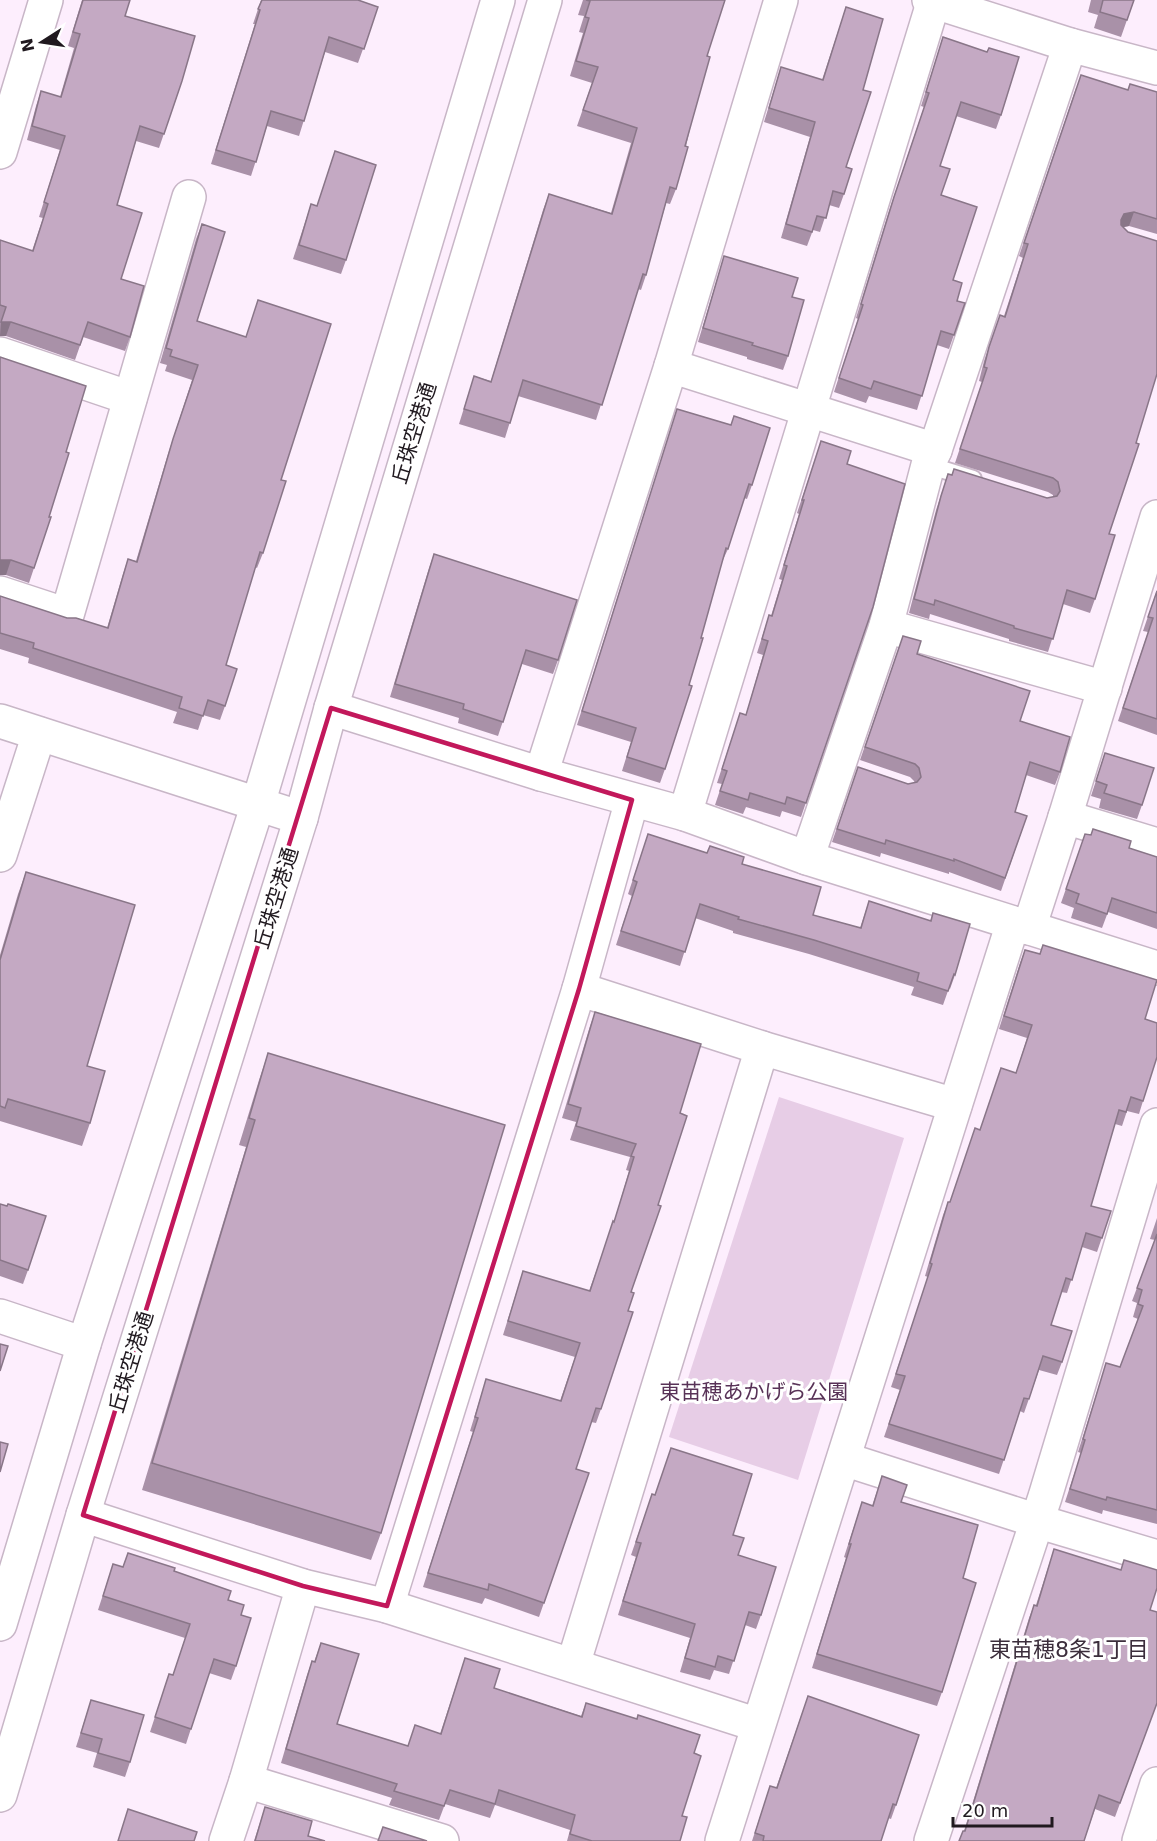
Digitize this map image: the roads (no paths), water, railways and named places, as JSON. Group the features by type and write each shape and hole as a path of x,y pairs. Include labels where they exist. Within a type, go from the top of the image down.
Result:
{"street":[{"path":"0,153 46,0"},
{"name":"丘珠空港通","path":"0,1624 84,1344 258,804 498,0"},
{"name":"丘珠空港通","path":"0,1795 83,1515 301,818 331,708 545,0"},
{"path":"541,774 671,366 781,0"},
{"path":"685,814 932,0 1070,45 1154,58"},
{"path":"807,858 844,766 886,626 932,457 1070,45"},
{"path":"0,593 67,615 189,197"},
{"path":"0,354 130,398"},
{"path":"671,366 809,410 932,457"},
{"path":"722,1841 955,1105 1021,925 1065,817 1157,518"},
{"path":"886,626 1105,688"},
{"path":"331,708 541,774 685,814 807,858 1157,968"},
{"path":"0,722 301,818"},
{"path":"0,855 39,734"},
{"path":"387,1606 579,989 632,800"},
{"path":"1065,817 1157,845"},
{"path":"579,989 762,1048 955,1105"},
{"path":"573,1665 762,1048"},
{"path":"931,1841 1036,1521 1157,1125"},
{"path":"0,1316 84,1344"},
{"path":"844,1459 1157,1557"},
{"path":"83,1515 303,1586 387,1606 758,1725"},
{"path":"226,1841 246,1781 303,1586"},
{"path":"246,1781 442,1841"},
{"path":"1139,1841 1157,1784"}],"lane":[{"path":"932,457 992,485"}],"district":[{"name":"東苗穂8条1丁目","path":"1069,1649"}],"park label":[{"name":"東苗穂あかげら公園","path":"754,1392"}]}
